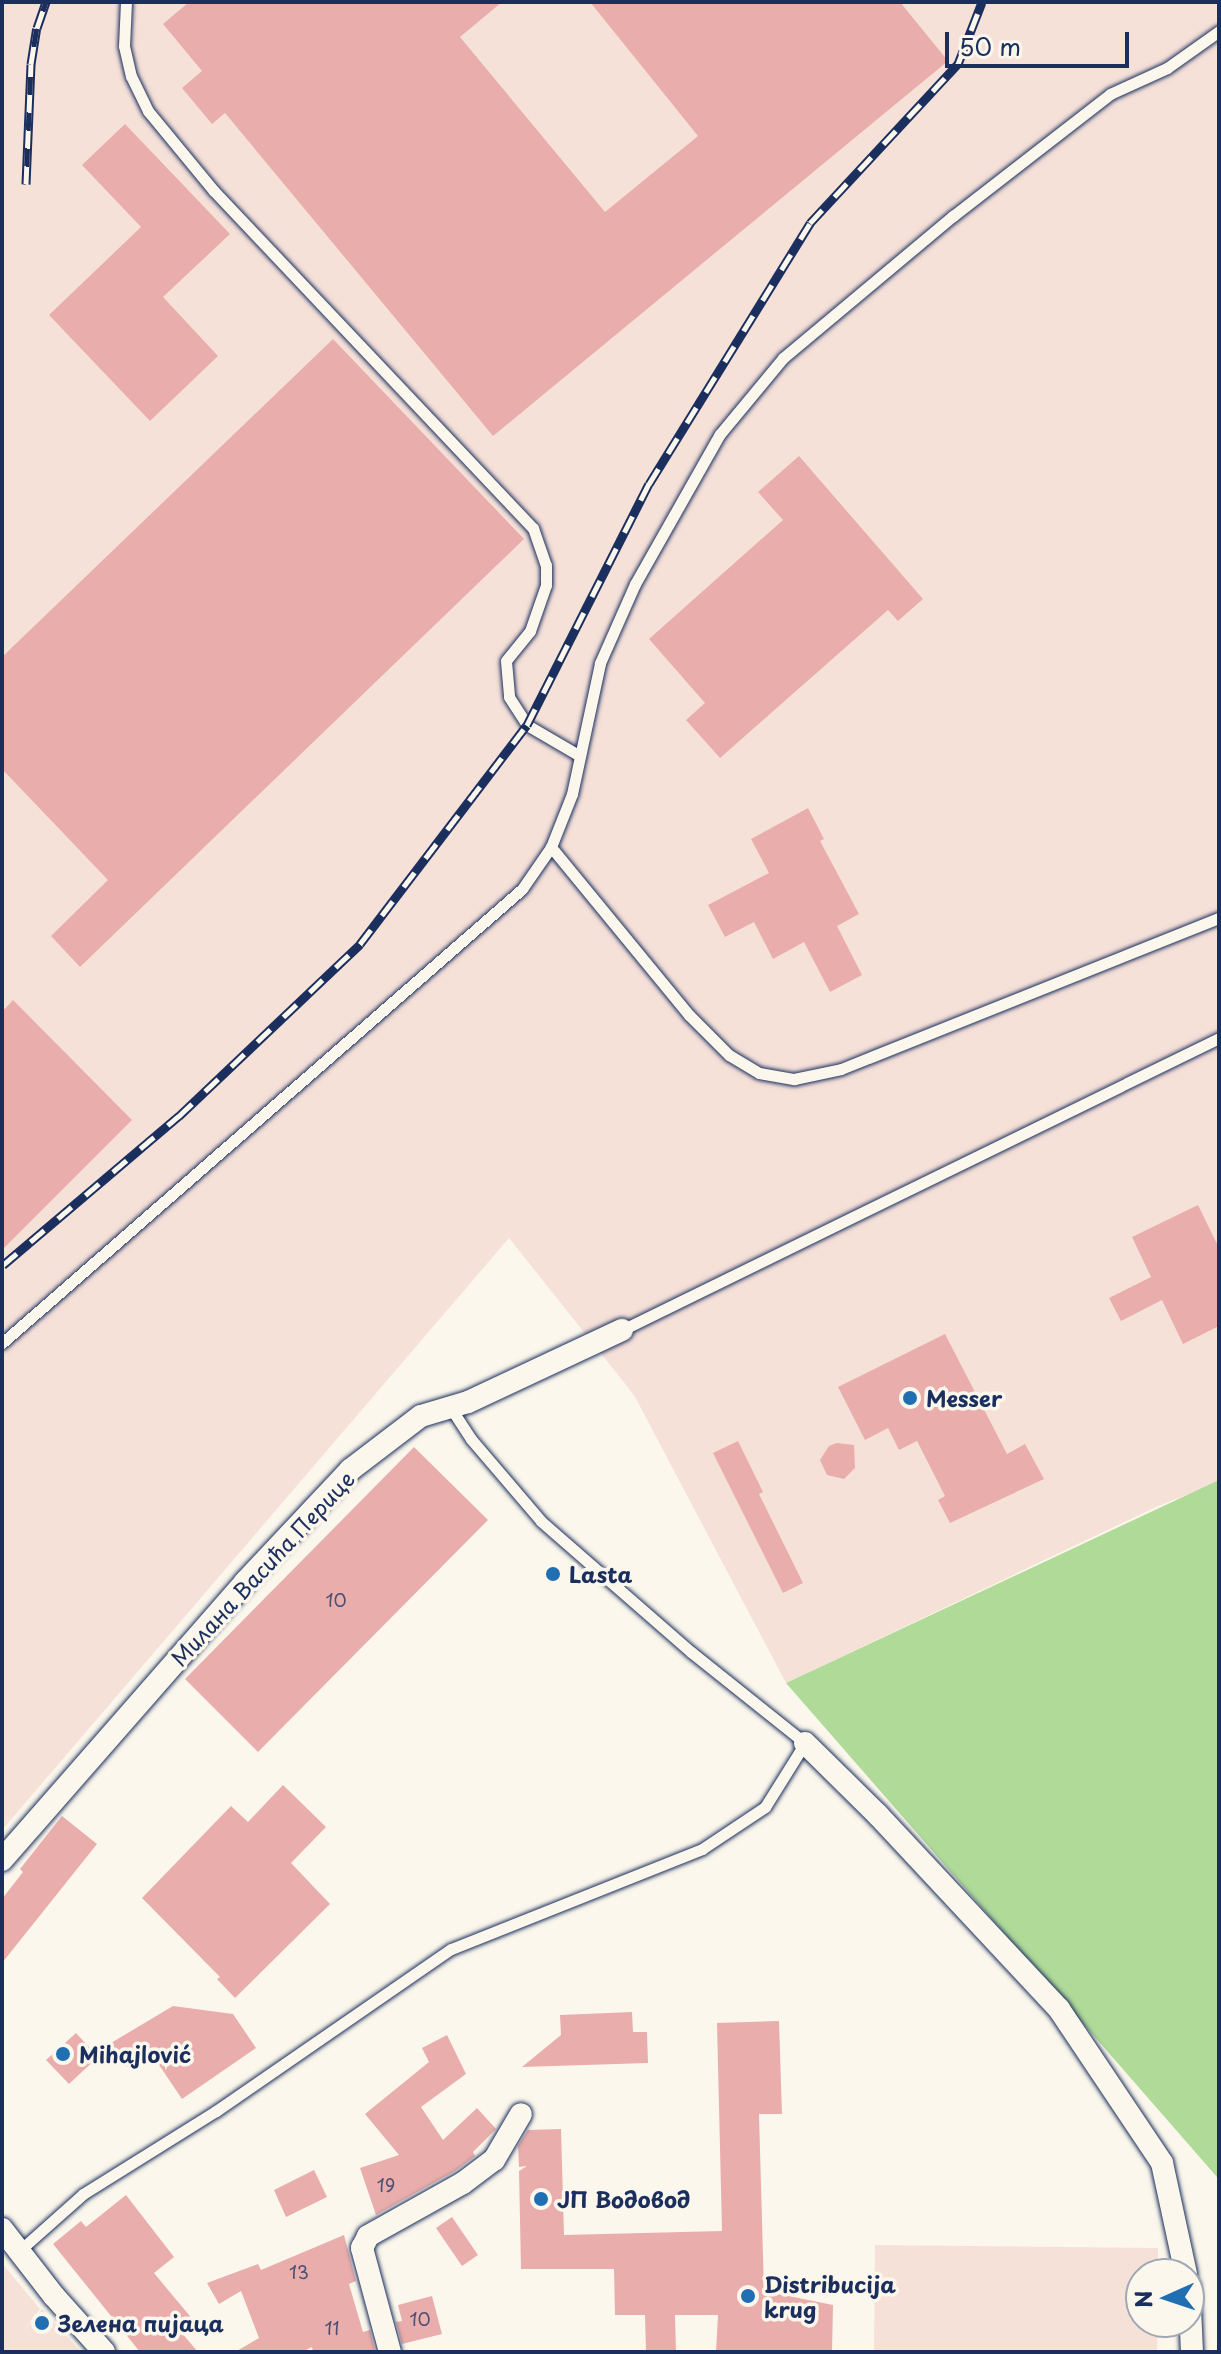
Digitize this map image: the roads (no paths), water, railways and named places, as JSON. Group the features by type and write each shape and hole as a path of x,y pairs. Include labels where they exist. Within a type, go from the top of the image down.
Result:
{"street":[{"name":"Милана Васића Перице","path":"2,1860 245,1582 350,1470 421,1416 450,1407 622,1330"},
{"path":"805,1743 878,1815 1059,2009 1162,2163 1183,2258"},
{"path":"390,2352 362,2248 368,2236 463,2183 494,2160 521,2114"},
{"path":"2,2229 104,2352"}],"lane":[{"path":"126,2 124,46 131,76 148,111 214,191 533,528 546,565 546,585 530,631 506,661 509,697 527,725 580,756"},
{"path":"2,1343 522,889 551,847 572,794 600,663 635,584 720,434 783,358 953,216 1110,94 1167,68 1219,31"},
{"path":"551,847 689,1015 729,1055 759,1073 794,1079 841,1069 1219,918"},
{"path":"622,1330 1219,1038"},
{"path":"19,2251 83,2194 216,2111 451,1949 702,1849 765,1807 805,1743 691,1652 541,1521 471,1439 450,1407"}],"railway":[{"path":"26,184 31,64 37,28 46,2"},
{"path":"3,1265 179,1116 360,944 527,725 649,484 810,223 958,64 982,2"}],"place":[{"name":"Messer","path":"910,1398"},
{"name":"Lasta","path":"553,1574"},
{"name":"Mihajlović","path":"63,2054"},
{"name":"ЈП Водовод","path":"541,2199"},
{"name":"Distribucija krug","path":"748,2296"},
{"name":"Зелена пијаца","path":"42,2323"}]}
